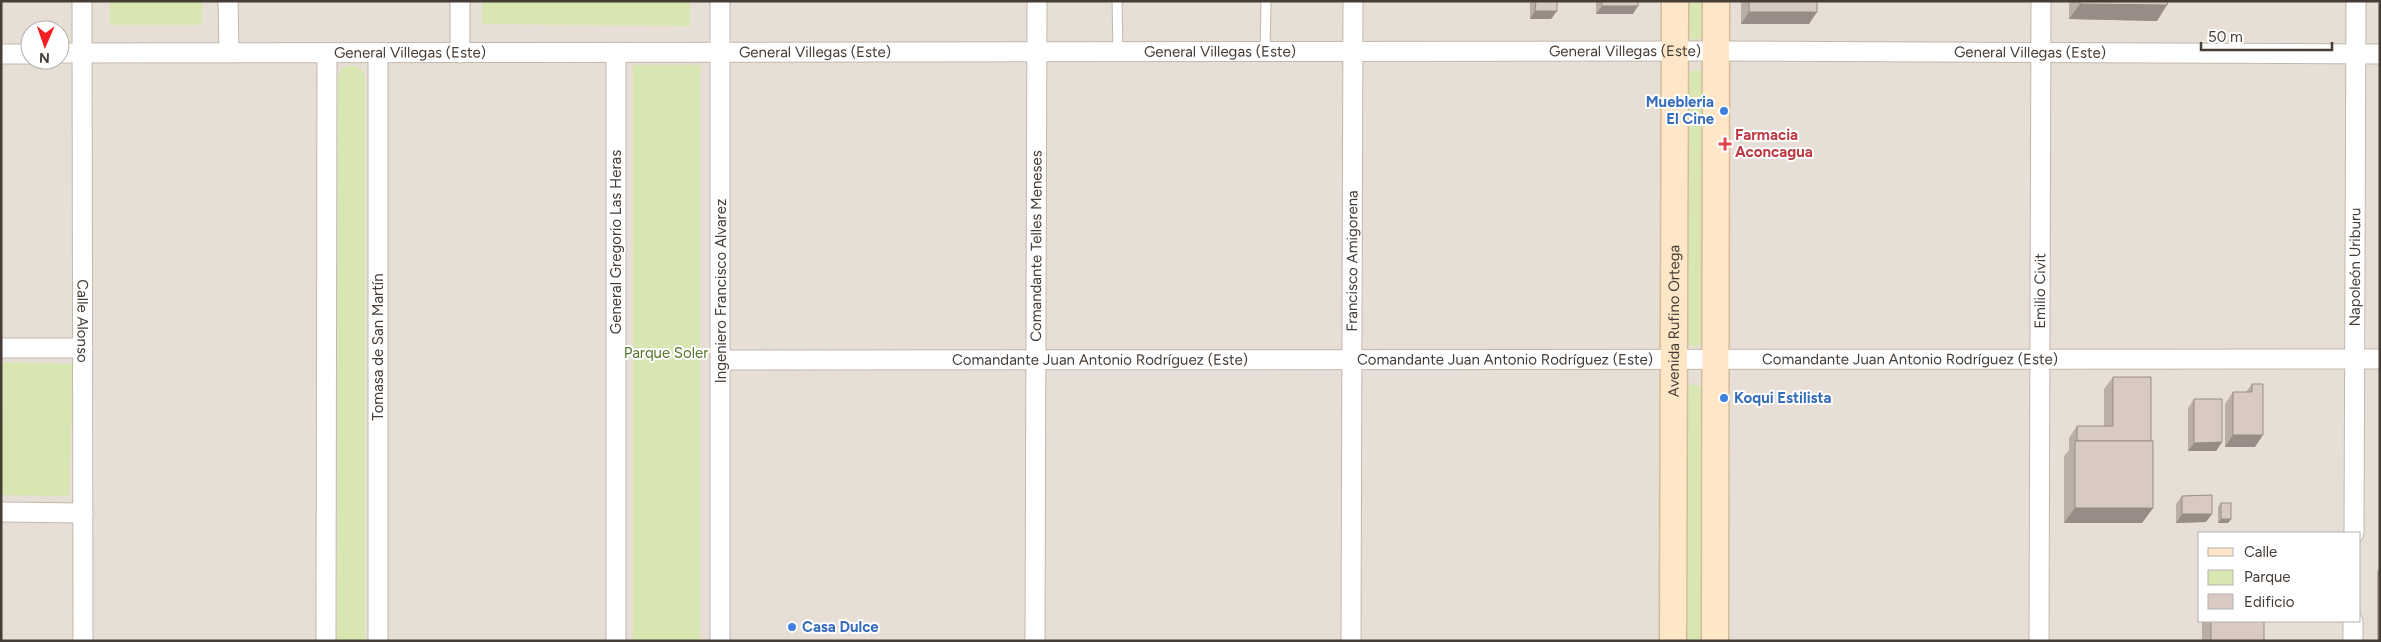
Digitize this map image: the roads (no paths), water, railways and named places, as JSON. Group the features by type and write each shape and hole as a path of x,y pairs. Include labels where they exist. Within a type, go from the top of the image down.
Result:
{"main road":[{"name":"Avenida Rufino Ortega","path":"1673,641 1675,1"},
{"path":"1715,641 1716,1"}],"street":[{"name":"Calle Alonso","path":"82,1 83,641"},
{"path":"228,1 229,53"},
{"path":"460,1 460,53"},
{"name":"Ingeniero Francisco Alvarez","path":"720,1 720,641"},
{"name":"Comandante Telles Meneses","path":"1035,641 1037,1"},
{"name":"Francisco Amigorena","path":"1351,641 1353,1"},
{"name":"Emilio Civit","path":"2039,641 2041,1"},
{"name":"Napoleón Uriburu","path":"2354,532 2356,1"},
{"name":"General Villegas (Este)","path":"70,54 1716,51 2380,54"},
{"name":"General Gregorio Las Heras","path":"616,52 616,641"},
{"path":"326,641 327,53"},
{"name":"Tomasa de San Martín","path":"378,53 378,641"},
{"path":"1,54 20,54"},
{"path":"1,348 83,348"},
{"name":"Comandante Juan Antonio Rodríguez (Este)","path":"721,360 2380,359"},
{"path":"1,512 83,513"},
{"path":"2353,622 2353,641"}],"lane":[{"path":"1117,1 1118,52"},
{"path":"1266,1 1266,52"}],"place":[{"name":"Muebleria El Cine","path":"1724,111"},
{"name":"Farmacia Aconcagua","path":"1725,144"},
{"name":"Koqui Estilista","path":"1724,398"},
{"name":"Casa Dulce","path":"792,627"}],"park label":[{"name":"Parque Soler","path":"666,353"}]}
